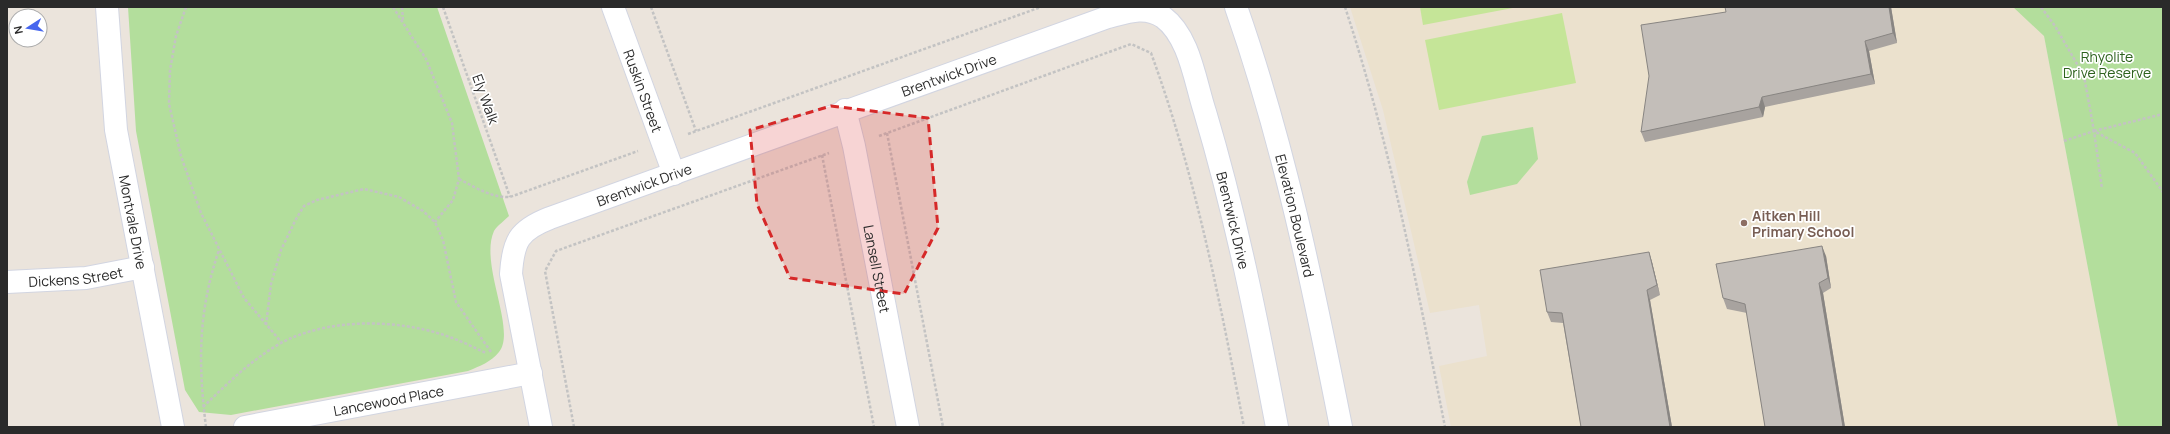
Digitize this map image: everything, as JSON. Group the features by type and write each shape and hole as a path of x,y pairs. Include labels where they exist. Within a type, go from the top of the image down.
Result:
{"street":[{"name":"Ruskin Street","path":"613,7 674,174"},
{"name":"Elevation Boulevard","path":"1236,7 1267,101 1296,208 1341,427"},
{"name":"Montvale Drive","path":"108,10 116,130 173,427"},
{"name":"Brentwick Drive","path":"541,427 511,274 512,255 517,241 523,232 536,223 674,174 845,110 1132,10 1149,10 1162,17 1175,30 1186,51 1214,144 1237,230 1277,427"},
{"name":"Lansell Street","path":"845,110 854,146 908,427"},
{"name":"Dickens Street","path":"7,282 86,278 143,267"},
{"name":"Lancewood Place","path":"245,427 531,373"}],"path":[{"path":"186,7 176,36 170,70 169,104 181,156 201,213 244,298 282,343"},
{"path":"393,7 426,59 452,123 459,178 453,200 435,222"},
{"path":"402,7 403,21"},
{"name":"Ely Walk","path":"443,7 510,197"},
{"path":"651,7 696,131"},
{"path":"459,178 489,194 501,198 510,197 1041,7"},
{"path":"1345,7 1376,108 1395,184 1445,427"},
{"path":"2041,7 2055,26 2084,76 2102,188"},
{"path":"574,427 545,271 556,251 822,155 854,146 1131,44 1151,53 1194,196 1218,293 1244,427"},
{"path":"2064,142 2094,131 2163,114"},
{"path":"2094,131 2135,153 2163,192"},
{"path":"887,133 942,427"},
{"path":"822,155 874,427"},
{"path":"203,406 243,368 282,343 336,326 363,324 400,326 444,335 494,356 456,302 443,240 435,222 423,211 399,197 364,189 317,200 304,206 296,218 281,250 271,284 266,325"},
{"path":"206,427 203,406 200,343 202,313 212,270 219,250"}],"highlighted area":[{"path":"831,106 928,118 938,228 904,294 790,278 757,204 750,130"}],"shaded area":[{"name":"Aitken Hill Primary School","path":"1350,7 2013,7 2044,36 2118,427 1451,427 1439,366 1487,356 1479,305 1430,313 1383,110"}],"green space":[{"path":"128,7 437,7 509,216 494,231 491,245 491,261 504,328 503,342 499,352 485,363 468,371 231,415 199,412 185,390 136,131"},
{"path":"1420,7 1518,7 1423,25"},
{"name":"Rhyolite Drive Reserve","path":"2013,7 2163,7 2163,427 2118,427 2044,36"},
{"path":"1562,13 1576,83 1439,110 1425,40"},
{"path":"1533,127 1538,159 1517,184 1470,195 1467,182 1482,136"}],"building":[{"path":"1725,7 1889,7 1893,33 1865,41 1871,74 1762,97 1759,107 1641,132 1649,76 1641,25 1726,12"},
{"path":"1822,246 1828,278 1819,283 1843,427 1765,427 1745,304 1723,298 1716,264"},
{"path":"1649,252 1657,285 1647,290 1670,427 1581,427 1562,313 1547,312 1540,270"}],"place":[{"name":"Aitken Hill Primary School","path":"1744,223"}]}
